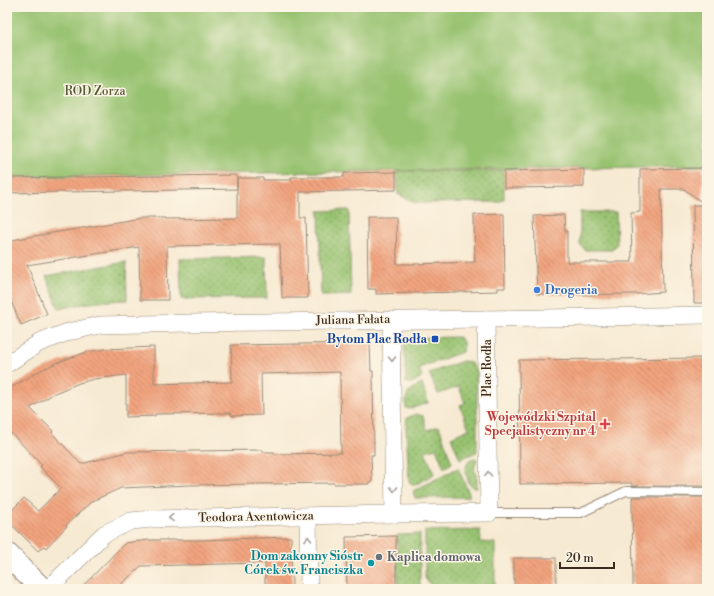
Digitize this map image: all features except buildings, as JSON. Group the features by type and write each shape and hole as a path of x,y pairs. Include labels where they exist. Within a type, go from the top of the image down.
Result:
{"main road":[{"path":"7,554 42,589"}],"street":[{"name":"Juliana Fałata","path":"7,364 39,343 68,332 100,325 707,315"},
{"name":"Plac Rodła","path":"486,319 489,514"},
{"path":"391,320 394,514"},
{"name":"Teodora Axentowicza","path":"48,589 104,534 131,521 152,518 489,514"},
{"path":"308,516 309,589"}],"lane":[{"path":"489,514 581,513 626,491 707,492"}],"green space":[{"name":"ROD Zorza","path":"7,7 707,7 707,166 7,177"},
{"path":"397,171 504,171 504,199 499,202 416,203 398,194"},
{"path":"349,210 351,295 321,296 319,211"},
{"path":"580,212 616,212 617,244 612,250 585,250 580,244"},
{"path":"266,257 267,298 181,299 180,259"},
{"path":"126,262 127,300 76,305 59,309 46,276"},
{"path":"458,337 463,343 462,352 419,368 422,377 412,383 406,383 404,340 407,338"},
{"path":"463,361 472,364 477,372 477,452 460,459 451,437 469,429 460,405 465,403 459,387 438,394 429,373"},
{"path":"422,384 428,403 410,409 406,408 406,399 411,390"},
{"path":"416,414 423,416 427,430 439,426 452,463 444,468 436,448 425,451 434,474 413,486 409,481 406,426 407,418"},
{"path":"474,458 477,459 474,469 477,478 477,488 474,488 469,484 465,469 469,460"},
{"path":"458,468 469,493 469,497 415,498 413,491"},
{"path":"480,530 481,542 495,543 495,589 432,589 425,578 425,531"},
{"path":"420,534 420,589 398,589 397,535"}],"place":[{"name":"Drogeria","path":"537,290"},
{"name":"Bytom Plac Rodła","path":"435,339"},
{"name":"Wojewódzki Szpital Specjalistyczny nr 4","path":"605,424"},
{"name":"Kaplica domowa","path":"379,557"},
{"name":"Dom zakonny Sióstr Córek św. Franciszka","path":"371,563"}]}
